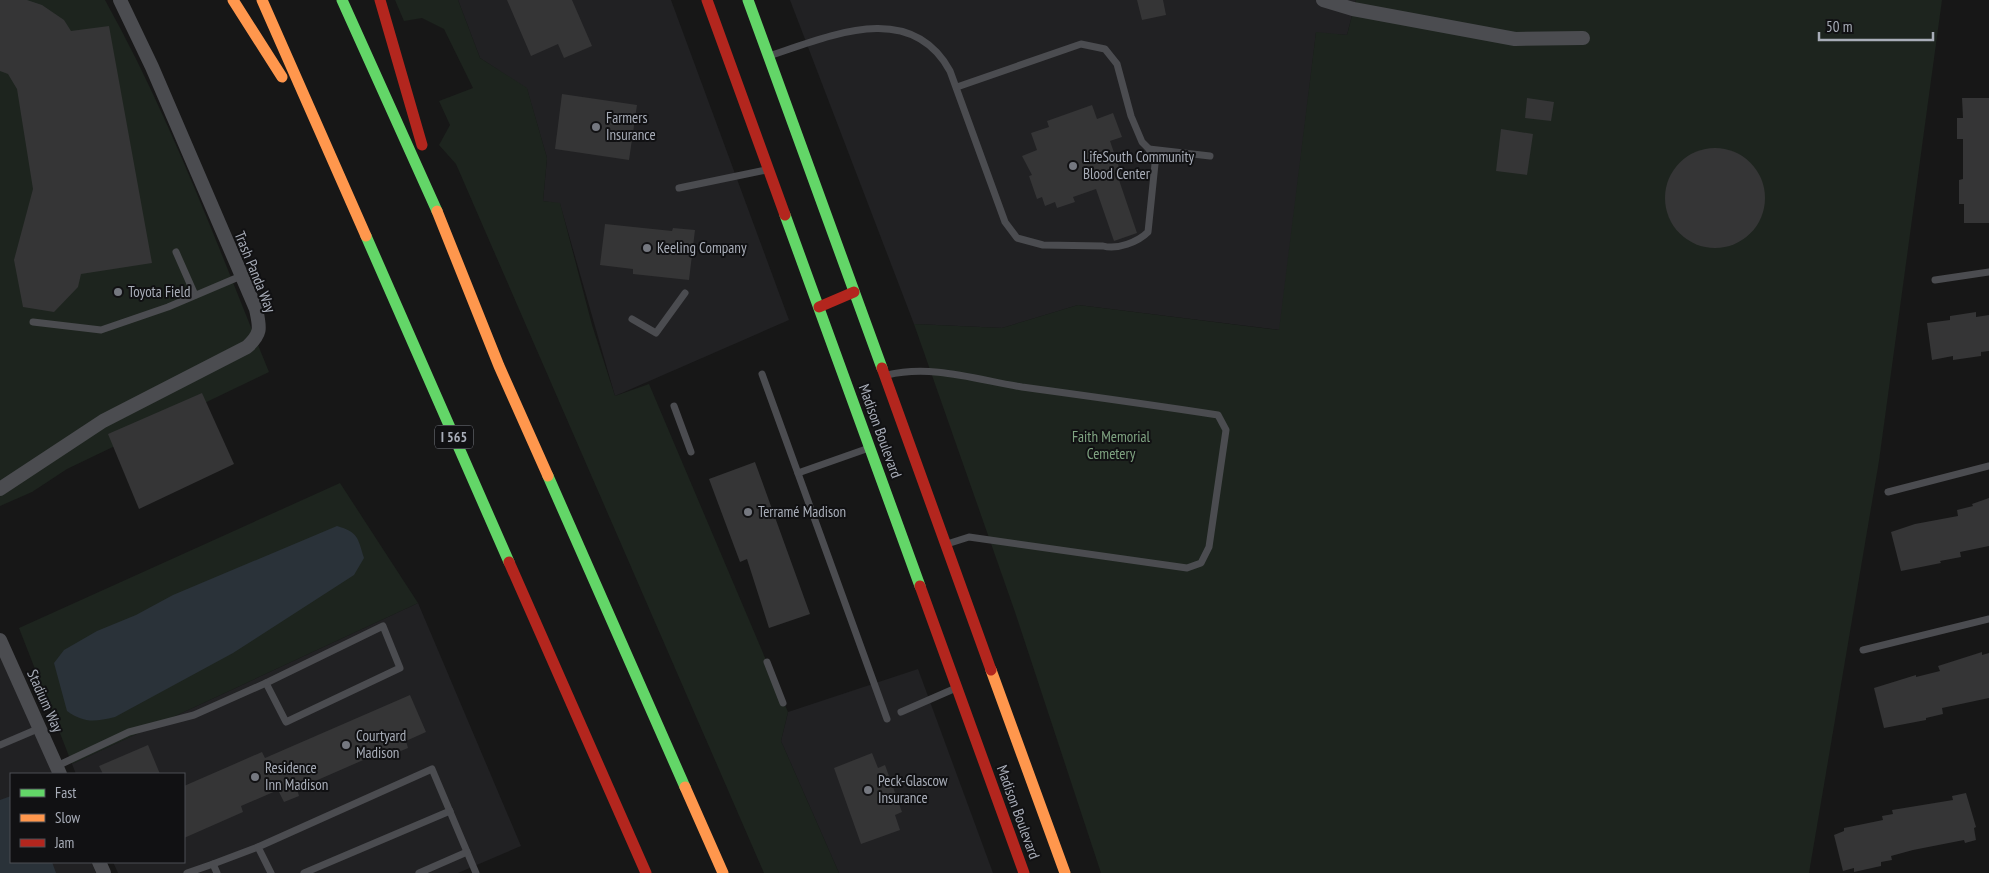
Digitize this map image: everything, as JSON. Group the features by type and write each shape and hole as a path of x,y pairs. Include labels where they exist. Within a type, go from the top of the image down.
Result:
{"main road":[{"path":"233,0 328,149"},
{"name":"I 565","path":"262,0 646,873"},
{"path":"342,0 450,240 498,366 723,873"},
{"path":"380,0 450,240"},
{"name":"Madison Boulevard","path":"707,0 1024,873"},
{"name":"Madison Boulevard","path":"748,0 1065,873"},
{"path":"818,307 854,292"}],"street":[{"name":"Trash Panda Way","path":"0,489 103,421 247,347 257,338 260,328 256,309 152,67 120,0"},
{"path":"1323,0 1354,9 1515,39 1582,38"},
{"name":"Stadium Way","path":"0,640 58,770"}],"lane":[{"path":"769,57 860,25 877,23 897,25 917,31 943,55 957,87 1006,222 1017,238 1043,245 1102,246 1110,248 1142,239 1148,232 1155,164 1149,149 1142,142 1131,116 1117,64 1105,49 1080,44 957,87"},
{"path":"1149,149 1210,156"},
{"path":"679,188 768,169"},
{"path":"176,252 195,295"},
{"path":"1935,280 1989,272"},
{"path":"33,322 101,330 125,323 241,276"},
{"path":"632,319 656,333 685,293"},
{"path":"884,375 907,370 929,371 1146,403 1218,415 1226,430 1209,547 1201,563 1187,568 969,537 946,545"},
{"path":"762,374 887,719"},
{"path":"674,406 691,452"},
{"path":"798,473 870,448"},
{"path":"1888,492 1989,466"},
{"path":"1863,650 1989,619"},
{"path":"58,770 129,732 194,715 266,683 383,626 400,668 286,722 266,683"},
{"path":"767,662 783,703"},
{"path":"901,712 956,688"},
{"path":"0,745 40,728"},
{"path":"187,873 258,847 432,769 476,873"},
{"path":"304,873 450,811"},
{"path":"258,847 271,873"},
{"path":"419,873 467,852"},
{"path":"213,864 217,873"}],"shaded area":[{"path":"458,0 671,0 789,320 615,396 560,204 543,201 547,158 527,89 480,58"},
{"path":"790,0 1356,0 1347,35 1316,33 1280,330 1078,305 1002,328 914,324"},
{"path":"337,526 353,533 360,545 364,558 354,575 233,653 115,717 90,720 79,718 67,711 54,663 64,650 97,631 136,615 173,595"},
{"path":"418,603 521,846 458,873 118,873 113,863 185,863 185,773 76,773 72,764"},
{"path":"0,647 54,773 10,773 10,863 91,863 96,873 0,873"},
{"path":"918,669 993,873 839,873 781,741 788,712"},
{"path":"10,796 10,863 52,863 56,873 0,873 0,800"}],"green space":[{"name":"Toyota Field","path":"0,0 105,0 151,90 193,183 269,372 67,469 32,492 0,506"},
{"path":"395,0 458,0 480,58 527,88 547,158 543,201 560,203 592,325 615,396 649,384 788,712 781,741 839,873 764,873 456,164 439,145 450,125 439,101 473,88 444,29 422,18 404,21"},
{"name":"Faith Memorial Cemetery","path":"1356,0 1942,0 1879,461 1809,873 1101,873 1015,612 914,324 1002,328 1078,305 1279,330 1316,32 1347,35"},
{"path":"340,483 418,603 72,764 19,628"}],"building":[{"path":"0,0 27,0 42,5 64,20 71,31 109,26 152,263 81,274 78,287 54,312 23,307 14,260 33,189 17,89 8,74 0,71"},
{"path":"507,0 572,0 592,46 564,58 558,44 531,56"},
{"path":"1137,0 1163,0 1166,15 1142,20"},
{"name":"Farmers Insurance","path":"562,94 637,105 629,160 555,149"},
{"path":"1527,98 1554,102 1551,121 1525,118"},
{"path":"1962,98 1989,98 1989,223 1964,223 1964,204 1959,204 1959,180 1963,179 1963,139 1957,139 1957,118 1963,118"},
{"name":"LifeSouth Community Blood Center","path":"1092,105 1097,119 1113,113 1122,137 1110,141 1123,179 1119,180 1137,233 1114,241 1096,189 1073,197 1075,202 1057,208 1055,202 1045,206 1042,197 1037,199 1029,176 1032,175 1022,156 1037,150 1031,133 1049,127 1047,121"},
{"path":"1501,129 1533,134 1527,175 1496,171"},
{"path":"1715,148 1725,149 1743,156 1757,170 1764,188 1764,208 1757,226 1743,240 1725,247 1715,248 1705,247 1687,240 1673,226 1666,208 1665,198 1666,188 1673,170 1687,156 1705,149"},
{"name":"Keeling Company","path":"605,224 672,231 673,228 695,230 689,280 633,274 633,269 600,265"},
{"path":"1976,312 1976,317 1989,315 1989,351 1981,352 1981,356 1953,360 1953,356 1932,360 1927,323 1950,320 1950,316"},
{"path":"202,393 234,464 139,509 108,434"},
{"path":"755,462 810,614 769,628 747,559 740,562 709,479"},
{"path":"1989,498 1989,546 1960,552 1961,557 1940,561 1941,563 1901,571 1891,532 1915,524 1958,516 1957,510 1973,506 1972,504"},
{"path":"1982,652 1982,655 1989,653 1989,698 1942,708 1943,714 1926,718 1926,720 1884,728 1874,688 1916,675 1916,677 1940,671 1938,666"},
{"path":"410,695 426,732 406,741 408,748 379,760 377,754 297,789 299,796 284,802 278,790 241,806 243,812 185,838 185,786 262,752 265,758"},
{"path":"148,745 160,773 102,773 99,766"},
{"name":"Peck-Glascow Insurance","path":"872,753 878,768 885,765 902,812 895,815 900,830 861,844 834,768"},
{"path":"1966,793 1976,827 1974,828 1976,840 1965,843 1964,840 1913,850 1891,856 1892,860 1881,862 1881,866 1854,872 1854,868 1843,871 1834,835 1844,831 1844,828 1883,820 1882,816 1893,814 1892,810 1953,800 1952,796"}],"traffic: fast":[{"path":"342,0 437,211"},
{"path":"748,0 882,368"},
{"path":"785,215 920,586"},
{"path":"366,236 509,562"},
{"path":"548,476 685,787"}],"traffic: slow":[{"path":"233,0 282,77"},
{"path":"262,0 366,236"},
{"path":"437,211 499,366 548,476"},
{"path":"991,670 1065,873"},
{"path":"685,787 723,873"}],"traffic: jam":[{"path":"380,0 422,145"},
{"path":"707,0 785,215"},
{"path":"819,307 854,292"},
{"path":"882,368 991,670"},
{"path":"509,562 646,873"},
{"path":"920,586 1024,873"}],"place":[{"name":"Farmers Insurance","path":"596,127"},
{"name":"LifeSouth Community Blood Center","path":"1073,166"},
{"name":"Keeling Company","path":"647,248"},
{"name":"Toyota Field","path":"118,292"},
{"name":"Terramé Madison","path":"748,512"},
{"name":"Courtyard Madison","path":"346,745"},
{"name":"Residence Inn Madison","path":"255,777"},
{"name":"Peck-Glascow Insurance","path":"868,790"}]}
